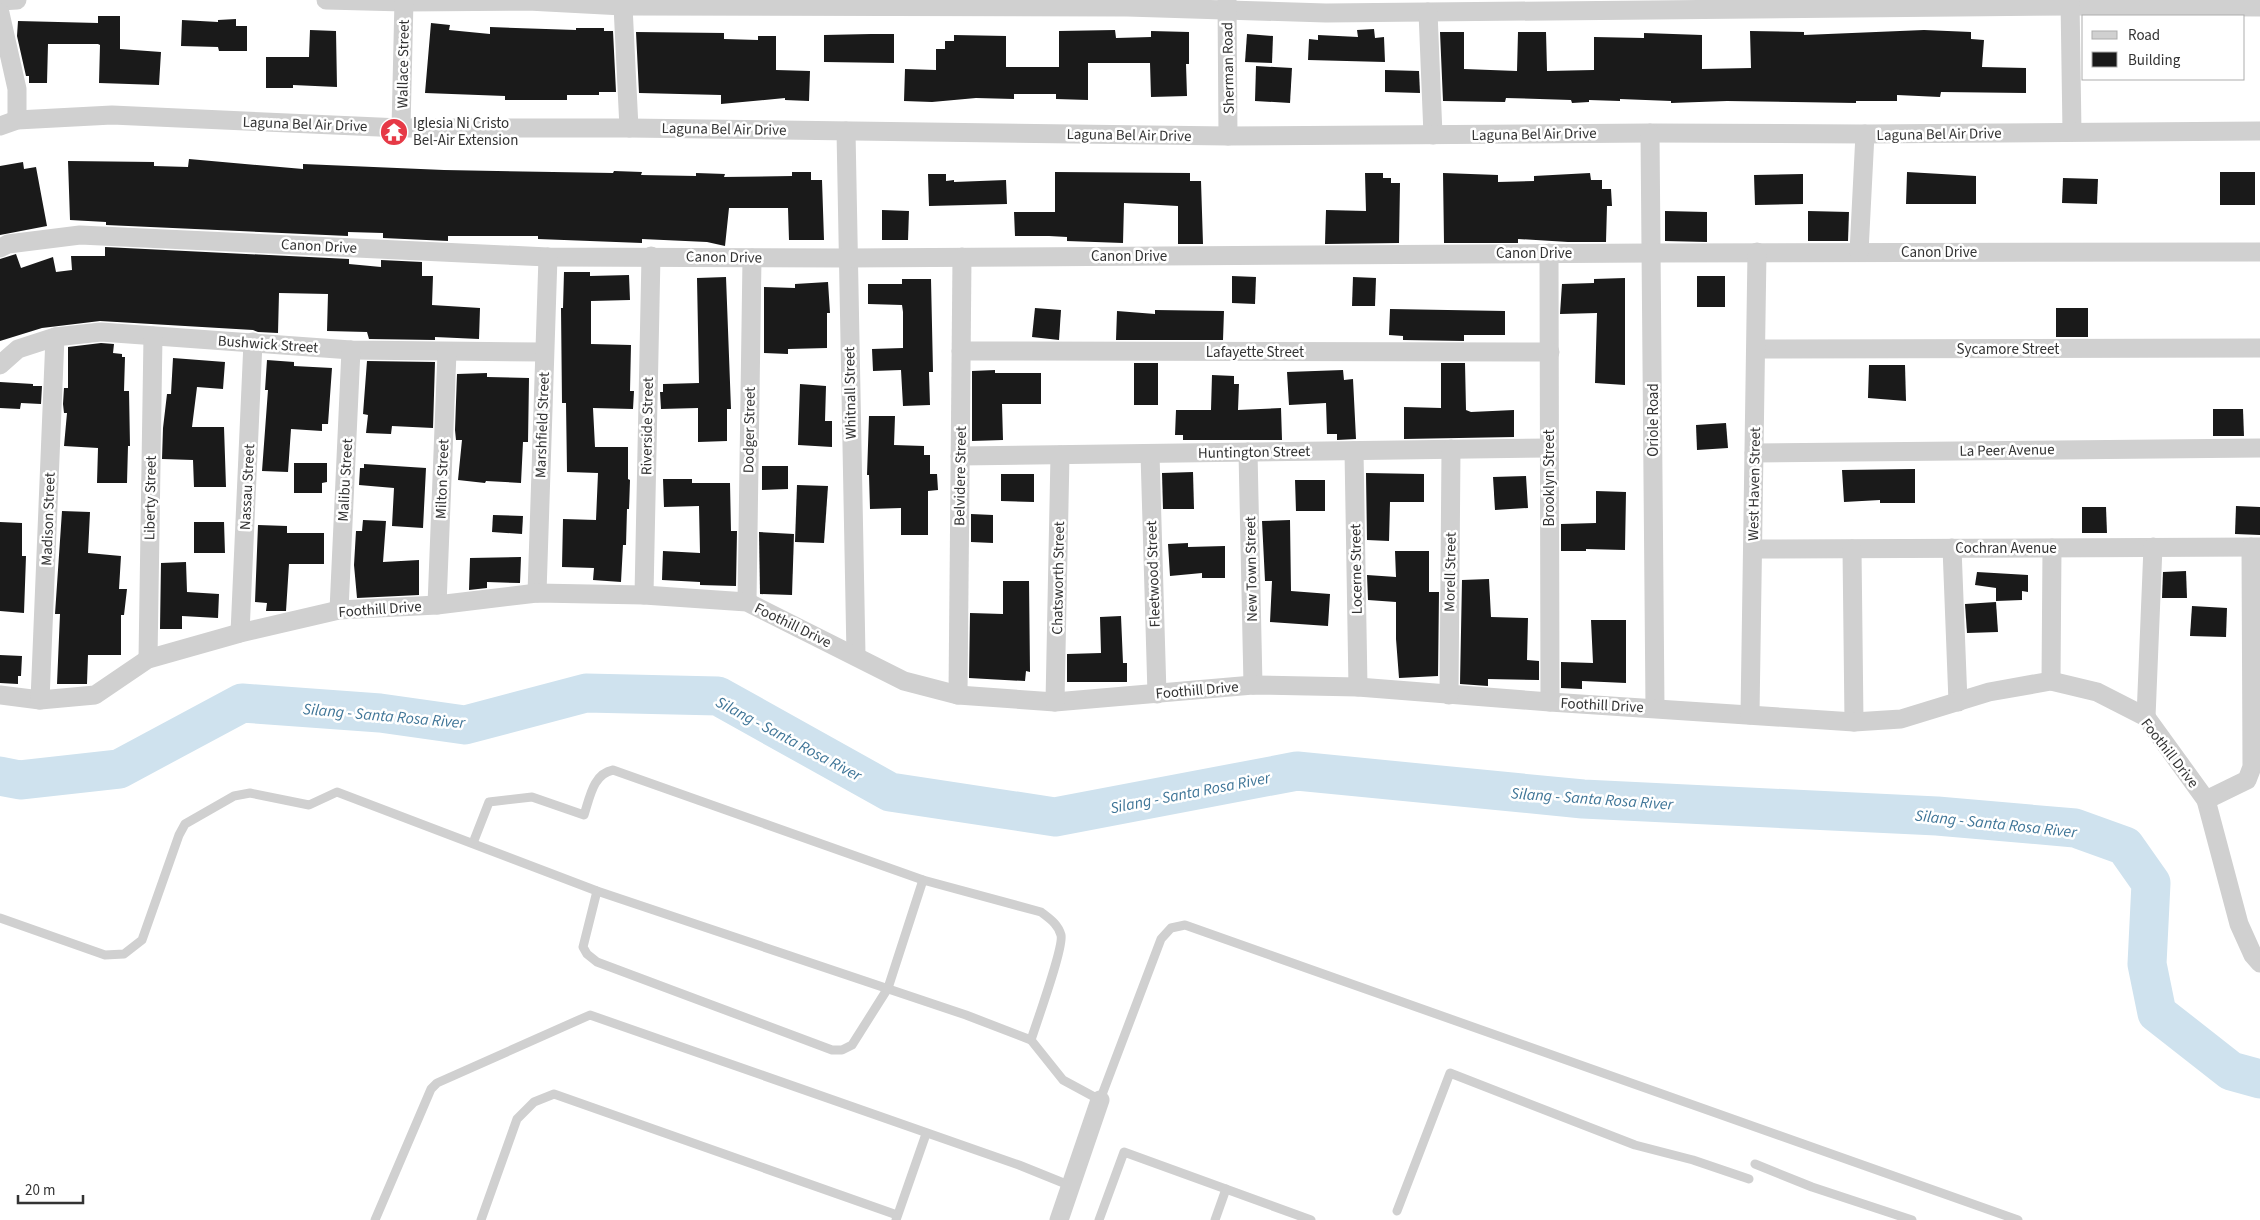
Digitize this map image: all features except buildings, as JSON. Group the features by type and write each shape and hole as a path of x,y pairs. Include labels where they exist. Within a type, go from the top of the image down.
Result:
{"street":[{"path":"0,1 17,0"},
{"path":"326,0 528,1 623,6 1127,4 1326,6 1428,12 2070,3 2170,3 2260,7"},
{"name":"Wallace Street","path":"401,128 404,1"},
{"path":"2070,3 2072,132"},
{"name":"Sherman Road","path":"1227,5 1228,136"},
{"path":"623,6 629,128"},
{"path":"1428,12 1433,135"},
{"path":"0,13 17,89 9,123"},
{"name":"Laguna Bel Air Drive","path":"9,123 112,116 401,128 629,128 1228,136 2260,131"},
{"name":"Whitnall Street","path":"846,131 856,655"},
{"name":"Oriole Road","path":"1650,133 1655,708"},
{"path":"1860,252 1865,134"},
{"name":"Canon Drive","path":"0,248 8,244 80,235 548,257 847,258 1757,252 2260,252"},
{"name":"West Haven Street","path":"1750,714 1757,252"},
{"name":"Brooklyn Street","path":"1548,253 1550,352 1548,448 1550,702"},
{"name":"Riverside Street","path":"644,595 651,256"},
{"name":"Marshfield Street","path":"537,594 548,257"},
{"name":"Belvidere Street","path":"958,695 962,257"},
{"name":"Dodger Street","path":"747,602 752,258"},
{"name":"Bushwick Street","path":"0,365 18,349 55,337 101,332 351,350 544,352"},
{"name":"Liberty Street","path":"148,659 153,336"},
{"name":"Madison Street","path":"40,700 55,337"},
{"name":"Nassau Street","path":"240,633 253,342"},
{"name":"Sycamore Street","path":"1756,349 2260,348"},
{"name":"Malibu Street","path":"340,610 351,350"},
{"name":"Lafayette Street","path":"961,351 1550,352"},
{"name":"Milton Street","path":"437,605 447,352"},
{"name":"Huntington Street","path":"960,456 1548,448"},
{"name":"La Peer Avenue","path":"1754,453 2260,448"},
{"name":"Morell Street","path":"1449,694 1452,449"},
{"name":"Locerne Street","path":"1354,451 1358,687"},
{"name":"New Town Street","path":"1248,452 1254,685"},
{"name":"Fleetwood Street","path":"1150,454 1156,694"},
{"name":"Chatsworth Street","path":"1055,702 1060,455"},
{"path":"2146,717 2153,547"},
{"path":"2206,800 2247,780 2252,767 2255,547"},
{"name":"Cochran Avenue","path":"1753,549 2255,547"},
{"path":"1952,548 1958,702"},
{"path":"2051,681 2052,548"},
{"path":"1852,549 1854,722"},
{"name":"Foothill Drive","path":"0,695 40,700 95,695 148,659 240,633 340,610 437,605 537,594 644,595 747,602 856,655 904,681 958,695 1055,702 1254,685 1358,687 1854,722 1901,719 1989,692 2051,681 2097,692 2146,717 2206,800 2239,924 2253,955 2260,963"},
{"path":"1059,1220 1100,1100"}],"lane":[{"path":"473,843 489,802 532,797 584,814 597,778 603,772 613,770 922,880 1041,912 1055,922 1062,937 1031,1040"},
{"path":"0,918 105,955 124,954 142,940 179,835 185,824 234,796 250,793 309,805 337,792 598,891 888,988 1031,1040 1063,1080 1100,1100 1161,939 1170,928 1185,925 2018,1220"},
{"path":"598,891 583,947 587,954 597,962 832,1050 842,1050 852,1045 888,988 922,880"},
{"path":"375,1220 431,1089 437,1083 590,1016 602,1018 926,1134 1019,1165 1071,1186"},
{"path":"1397,1211 1450,1073 1636,1145 1693,1160 1749,1179"},
{"path":"481,1220 517,1119 534,1102 554,1094 897,1217 926,1134"},
{"path":"1099,1220 1124,1152 1311,1220"},
{"path":"1755,1164 1812,1187 1912,1220"},
{"path":"1215,1220 1226,1190"}],"waterway":[{"name":"Silang - Santa Rosa River","path":"0,776 20,780 119,769 242,703 380,713 465,725 586,693 718,696 890,792 1055,817 1297,771 1583,799 1937,816 2075,828 2125,846 2151,883 2147,964 2157,1013 2231,1071 2260,1079"}],"place":[{"name":"Iglesia Ni Cristo Bel-Air Extension","path":"394,132"}]}
